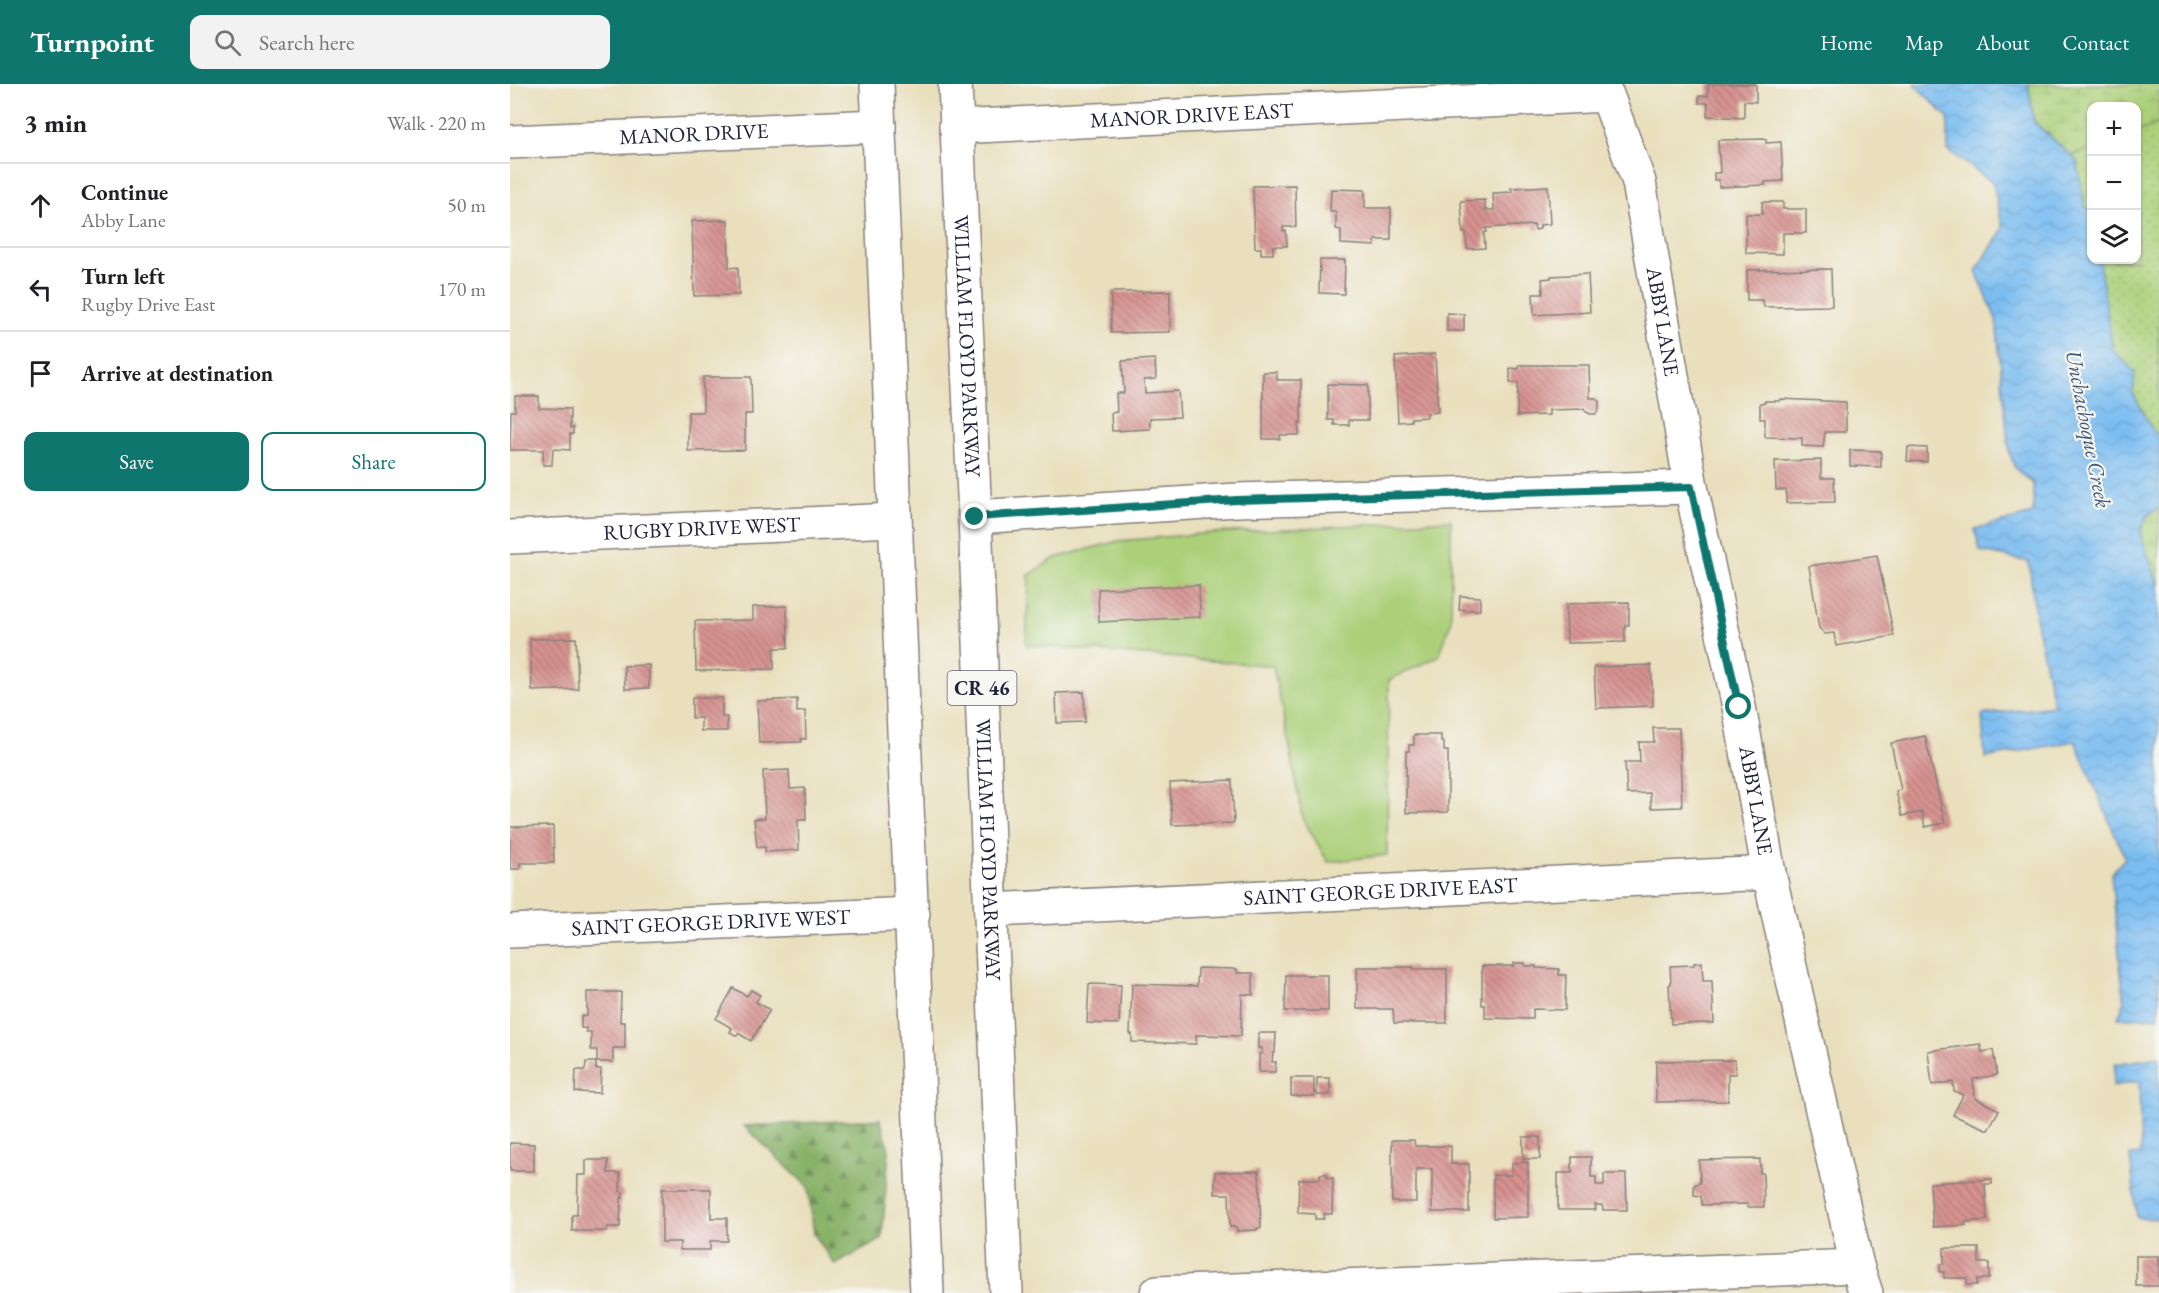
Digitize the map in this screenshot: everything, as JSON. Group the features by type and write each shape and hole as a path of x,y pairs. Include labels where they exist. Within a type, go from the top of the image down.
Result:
{"main road":[{"path":"877,84 927,1293"},
{"name":"WILLIAM FLOYD PARKWAY","path":"955,84 1006,1293"},
{"name":"MANOR DRIVE EAST","path":"956,127 1607,95"},
{"name":"ABBY LANE","path":"1607,95 1639,182 1691,487 1739,707 1769,873 1862,1280"},
{"name":"MANOR DRIVE","path":"510,142 879,126"},
{"path":"975,517 1237,500 1691,487"},
{"name":"RUGBY DRIVE WEST","path":"510,537 894,520"},
{"name":"SAINT GEORGE DRIVE EAST","path":"991,910 1769,873"},
{"name":"SAINT GEORGE DRIVE WEST","path":"510,931 913,914"},
{"path":"1157,1293 1862,1280"}],"green space":[{"path":"2028,84 2159,84 2159,435 2137,264 2141,264 2141,102 2087,102 2087,196 2077,161 2034,122"},
{"path":"2159,123 2159,478 2112,495 2058,161 2087,150 2087,264 2141,264 2141,130"},
{"path":"2159,507 2159,587 2140,533 2147,516"},
{"path":"1451,520 1451,622 1439,656 1389,680 1387,855 1328,862 1302,817 1273,666 1026,645 1029,575 1055,558 1118,541 1211,533"},
{"path":"880,1119 889,1149 882,1239 835,1265 814,1234 808,1187 744,1126"}],"water":[{"name":"Unchachoque Creek","path":"1914,84 2028,84 2034,122 2077,161 2087,208 2087,264 2100,264 2113,350 2135,372 2133,393 2154,432 2159,435 2159,507 2147,516 2140,533 2159,587 2159,1017 2118,1018 2124,1003 2111,874 2125,858 2075,741 1985,758 1982,715 2054,706 2036,622 2029,562 1980,551 1975,529 2033,514 2033,484 2015,468 2009,451 1996,319 1976,271 2003,229 1993,183 1948,150 1948,118"},
{"path":"2159,1057 2159,1219 2137,1218 2130,1155 2141,1154 2139,1081 2113,1086 2115,1064"}],"building":[{"path":"1708,84 1756,84 1756,102 1744,101 1744,118 1707,116 1708,103 1699,103 1699,96 1708,96"},
{"path":"1766,139 1766,143 1781,142 1783,181 1765,182 1765,185 1719,187 1719,180 1714,180 1714,173 1720,173 1718,140"},
{"path":"1295,185 1296,227 1283,227 1283,231 1286,231 1287,246 1273,246 1273,254 1261,254 1261,248 1255,248 1253,186"},
{"path":"1548,186 1550,224 1540,225 1540,229 1535,230 1534,225 1486,228 1485,248 1467,249 1466,233 1463,233 1461,201 1485,200 1485,210 1494,210 1493,193 1512,192 1511,188"},
{"path":"1331,189 1365,190 1365,208 1391,208 1391,240 1375,240 1375,246 1341,244 1341,230 1336,229 1336,212 1330,212"},
{"path":"1762,202 1783,202 1783,209 1806,209 1806,233 1783,233 1783,254 1746,253 1746,214 1762,214"},
{"path":"728,220 729,268 738,267 739,295 694,296 692,221"},
{"path":"1320,260 1345,260 1344,294 1319,293"},
{"path":"1831,269 1832,306 1764,307 1763,300 1747,300 1747,270"},
{"path":"1588,274 1590,312 1534,315 1533,294 1543,294 1542,279 1551,278 1551,276"},
{"path":"1170,291 1170,332 1111,333 1111,292"},
{"path":"1447,313 1464,314 1464,331 1447,331"},
{"path":"1435,354 1438,412 1427,413 1427,417 1411,418 1411,421 1398,422 1395,357"},
{"path":"1155,359 1156,379 1144,380 1145,393 1178,391 1180,417 1150,418 1150,429 1112,431 1111,413 1117,412 1116,393 1124,393 1122,361"},
{"path":"1519,365 1589,365 1590,398 1596,398 1599,401 1599,409 1596,414 1590,414 1584,409 1549,410 1549,415 1517,416 1518,383 1510,383 1510,368 1519,369"},
{"path":"1263,372 1277,372 1277,380 1301,380 1299,435 1280,435 1280,439 1263,439"},
{"path":"703,377 751,377 752,414 745,414 745,450 688,451 688,412 703,412"},
{"path":"1328,384 1368,385 1368,420 1349,420 1349,425 1334,425 1334,420 1328,420"},
{"path":"515,396 539,396 539,408 570,409 570,428 573,428 573,434 570,434 570,450 553,449 552,465 543,465 543,450 510,450 511,411 515,411"},
{"path":"1780,399 1846,402 1846,432 1825,432 1823,447 1802,446 1802,438 1765,437 1765,419 1760,419 1760,403 1780,401"},
{"path":"1908,447 1927,448 1927,462 1907,461"},
{"path":"1850,450 1881,451 1881,467 1850,466"},
{"path":"1821,460 1821,478 1834,478 1835,502 1786,503 1786,490 1776,490 1775,461"},
{"path":"1877,555 1894,636 1836,646 1834,633 1825,634 1819,628 1809,566"},
{"path":"1199,585 1200,617 1099,622 1098,589"},
{"path":"1460,596 1480,597 1480,610 1459,610"},
{"path":"1629,602 1629,625 1625,625 1625,642 1567,643 1566,604"},
{"path":"787,606 788,648 774,648 774,669 696,671 695,621 753,620 753,607"},
{"path":"576,638 578,689 532,691 530,639"},
{"path":"649,665 649,688 625,689 624,666"},
{"path":"1651,665 1653,706 1596,708 1594,667"},
{"path":"1084,692 1085,722 1057,723 1056,693"},
{"path":"692,698 722,698 722,717 727,717 727,731 701,731 701,718 692,718"},
{"path":"797,699 797,712 805,711 806,739 801,739 801,742 759,743 757,701"},
{"path":"1653,728 1679,728 1682,807 1651,808 1650,793 1627,794 1625,762 1640,762 1639,742 1654,742"},
{"path":"1414,735 1441,735 1444,751 1448,751 1448,812 1406,813 1406,751 1409,751 1409,745 1414,745"},
{"path":"1925,736 1945,823 1925,827 1922,812 1902,816 1896,791 1901,790 1891,743"},
{"path":"789,770 790,789 805,788 806,820 798,820 799,850 765,852 765,847 757,847 754,819 765,818 763,771"},
{"path":"1232,780 1234,823 1172,825 1170,783"},
{"path":"553,826 554,863 520,863 520,869 510,869 510,827"},
{"path":"1702,962 1703,981 1712,981 1714,1023 1671,1024 1670,966 1694,965 1694,963"},
{"path":"1514,963 1525,963 1525,966 1536,966 1536,968 1559,969 1559,975 1566,975 1565,1010 1533,1009 1533,1019 1485,1018 1485,1005 1482,1005 1482,966 1514,966"},
{"path":"1357,967 1447,969 1447,1023 1394,1023 1393,1009 1357,1009"},
{"path":"1198,968 1237,969 1237,973 1253,973 1253,995 1242,994 1241,1036 1196,1035 1196,1044 1132,1042 1132,1034 1130,1034 1132,984 1197,986"},
{"path":"1286,975 1328,975 1328,1011 1285,1011"},
{"path":"1089,984 1121,985 1119,1024 1087,1023"},
{"path":"733,988 747,996 751,990 760,995 756,1002 770,1010 751,1041 738,1033 737,1036 730,1032 732,1028 716,1019"},
{"path":"587,992 621,992 620,1022 625,1022 625,1048 613,1048 613,1062 597,1062 597,1050 591,1050 591,1032 586,1032 586,1028 581,1028 581,1016 587,1016"},
{"path":"1258,1033 1276,1033 1272,1062 1276,1062 1275,1072 1259,1072 1259,1054 1262,1054 1262,1048 1258,1048"},
{"path":"1980,1044 1982,1052 1993,1050 1997,1075 1973,1079 1975,1098 1999,1110 1988,1130 1953,1115 1963,1095 1954,1091 1953,1082 1932,1085 1928,1051"},
{"path":"1735,1060 1736,1074 1728,1074 1728,1101 1656,1102 1656,1061"},
{"path":"586,1062 596,1062 596,1069 601,1069 600,1093 575,1092 576,1070 585,1070"},
{"path":"1291,1078 1314,1078 1314,1096 1291,1096"},
{"path":"1317,1078 1330,1078 1330,1095 1317,1095"},
{"path":"1523,1137 1540,1137 1540,1159 1523,1159"},
{"path":"1392,1140 1414,1140 1415,1146 1451,1146 1451,1164 1469,1164 1469,1212 1432,1212 1432,1169 1416,1169 1416,1202 1392,1202"},
{"path":"510,1143 534,1144 534,1171 510,1171"},
{"path":"1572,1157 1591,1157 1591,1177 1596,1177 1596,1185 1604,1185 1604,1174 1626,1174 1627,1210 1603,1210 1602,1205 1595,1205 1596,1210 1558,1210 1558,1173 1572,1173"},
{"path":"1760,1159 1760,1173 1763,1173 1764,1207 1748,1207 1748,1204 1702,1205 1701,1196 1694,1195 1694,1185 1700,1183 1699,1160"},
{"path":"586,1160 608,1160 608,1173 620,1173 620,1191 623,1192 623,1198 621,1198 620,1227 607,1227 607,1231 572,1231 572,1215 577,1215 578,1175 586,1175"},
{"path":"1528,1162 1528,1217 1493,1218 1493,1175 1512,1175 1512,1163"},
{"path":"1259,1171 1261,1228 1237,1231 1237,1227 1230,1227 1229,1194 1215,1194 1215,1172"},
{"path":"1320,1174 1327,1174 1327,1178 1333,1178 1332,1214 1324,1214 1324,1219 1315,1219 1315,1214 1298,1213 1299,1179 1320,1179"},
{"path":"1992,1179 1992,1184 1985,1184 1987,1220 1965,1222 1966,1225 1933,1227 1930,1183"},
{"path":"662,1189 711,1189 711,1218 727,1218 727,1241 710,1241 710,1250 680,1250 680,1242 662,1242"},
{"path":"1944,1248 1979,1248 1979,1263 1989,1263 1989,1279 1977,1279 1977,1285 1967,1285 1967,1278 1944,1278 1944,1272 1940,1272 1940,1264 1944,1264"},
{"path":"2136,1256 2159,1256 2159,1286 2136,1286"}],"route":[{"path":"975,517 1237,500 1691,487 1739,707"}]}
